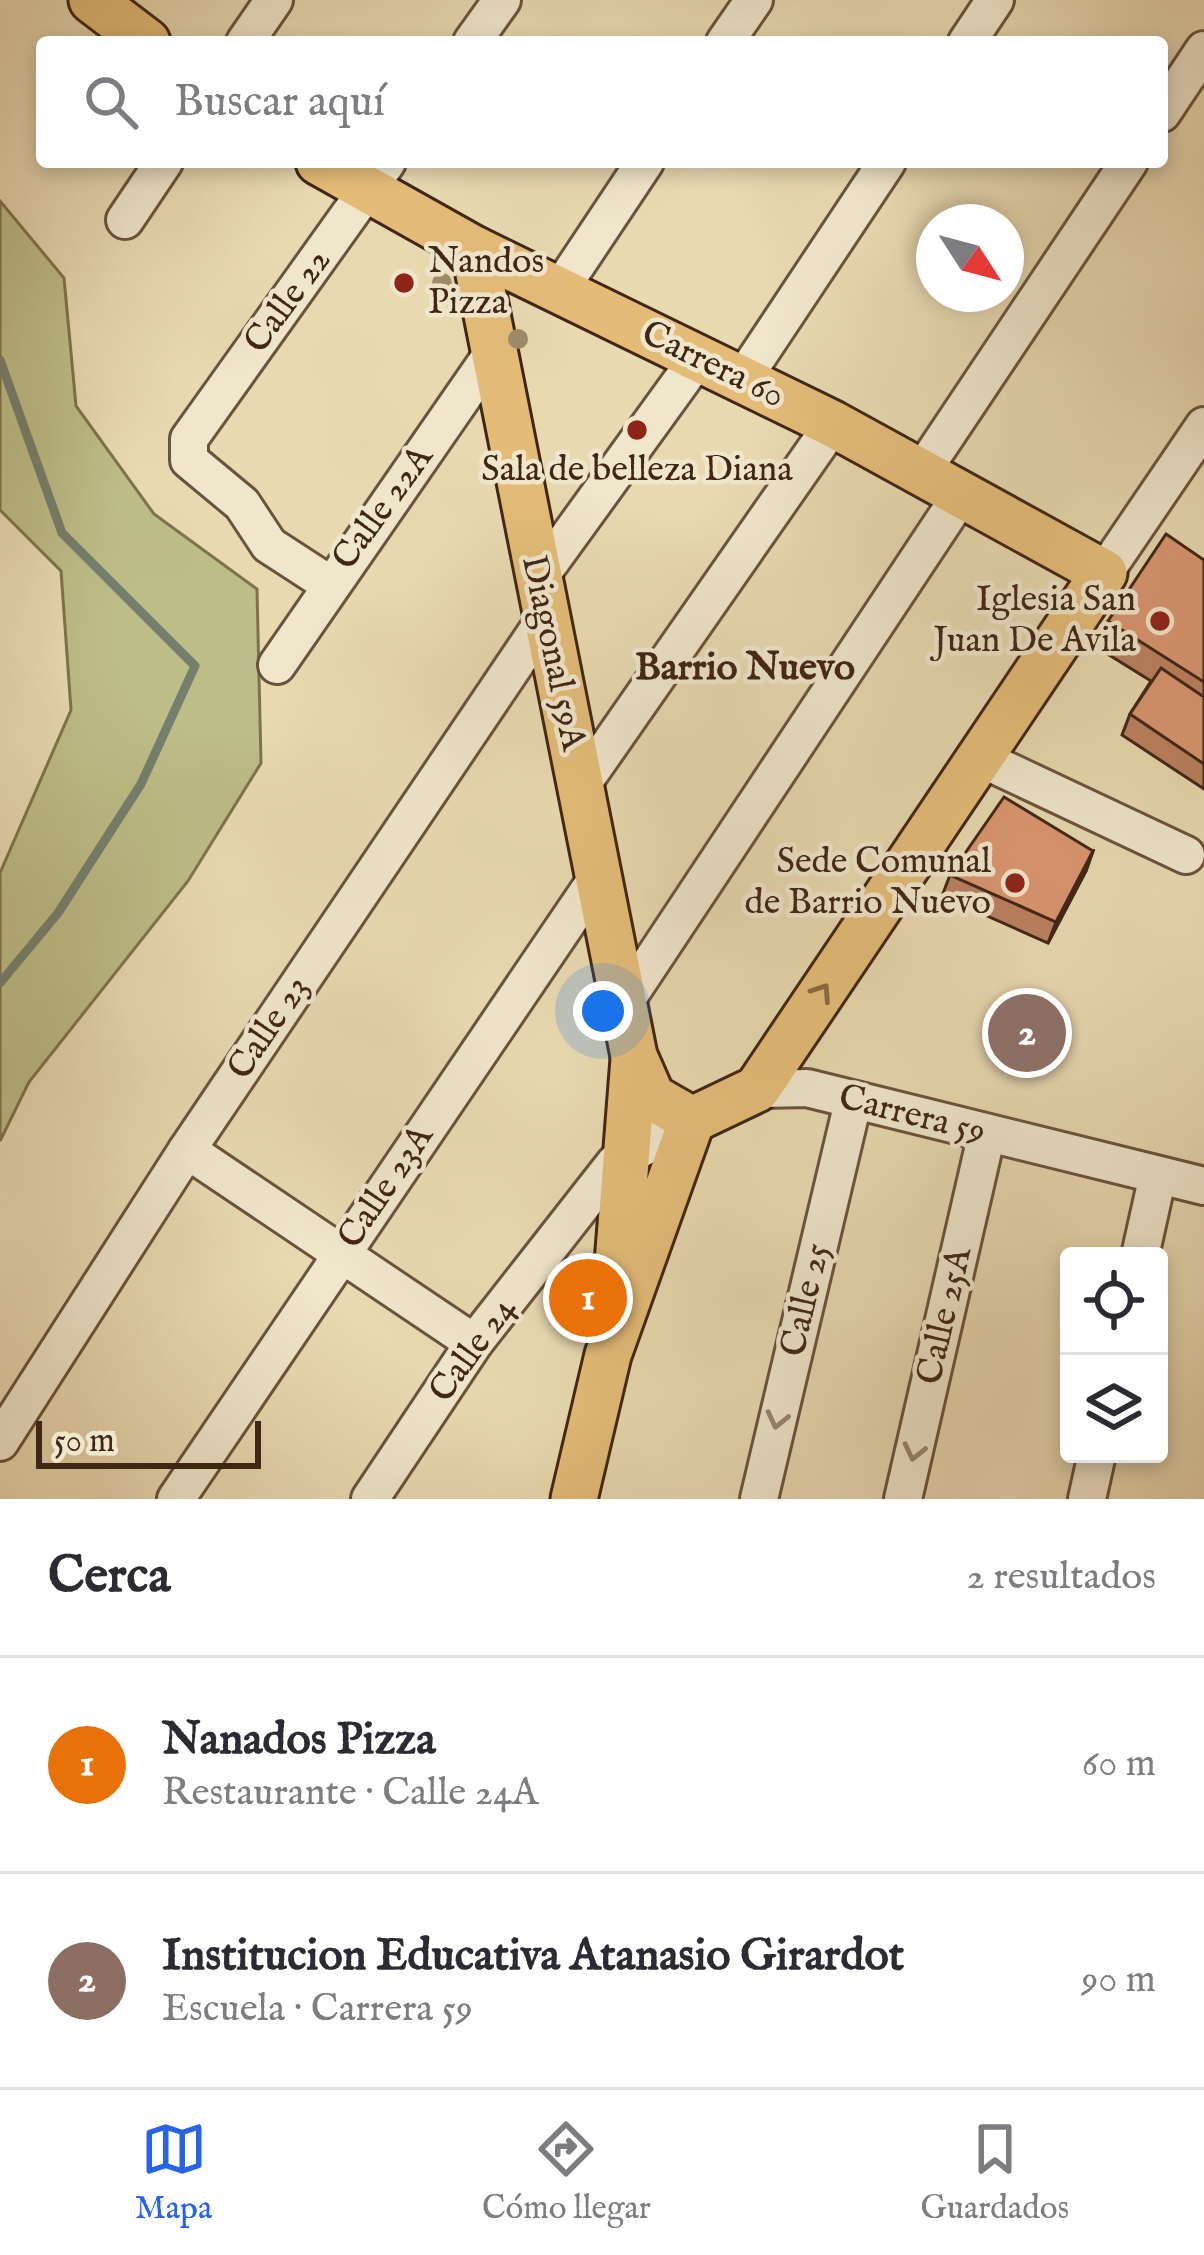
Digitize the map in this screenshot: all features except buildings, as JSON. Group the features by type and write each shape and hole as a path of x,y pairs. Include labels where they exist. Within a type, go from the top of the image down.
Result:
{"main road":[{"path":"92,0 139,36"},
{"name":"Carrera 60","path":"342,168 377,177 474,249 833,424 1104,573"},
{"name":"Diagonal 59A","path":"474,249 634,1056 631,1154 608,1355"},
{"path":"757,1089 1104,573"},
{"name":"Diagonal 59A","path":"634,1056 652,1097 692,1120"},
{"name":"Carrera 59","path":"692,1120 757,1089"},
{"path":"574,1499 608,1355 692,1120"}],"street":[{"path":"249,36 274,0"},
{"path":"476,36 502,0"},
{"path":"729,36 754,0"},
{"path":"971,36 995,0"},
{"path":"1168,104 1204,50"},
{"path":"125,220 160,168"},
{"path":"559,291 641,168"},
{"path":"742,380 883,168"},
{"path":"921,473 1125,168"},
{"name":"Calle 22","path":"329,584 269,545 242,504 189,460 188,439 377,177"},
{"name":"Calle 22A","path":"278,665 329,584 493,353"},
{"name":"Calle 23","path":"0,1442 698,358"},
{"path":"580,787 833,424"},
{"path":"1104,573 1204,426"},
{"path":"624,1003 962,495"},
{"path":"1140,522 1172,544"},
{"path":"980,758 1186,855"},
{"name":"Calle 23A","path":"176,1499 598,877"},
{"name":"Carrera 59","path":"757,1089 807,1088 1204,1186"},
{"name":"Calle 25","path":"759,1499 853,1102"},
{"name":"Carrera 59","path":"631,1154 692,1120"},
{"name":"Calle 25A","path":"903,1499 987,1133"},
{"path":"187,1150 474,1343"},
{"path":"631,1154 649,1193 652,1223"},
{"name":"Calle 24","path":"370,1499 474,1343 615,1162 631,1154"},
{"path":"1142,1247 1158,1174"},
{"path":"1087,1499 1095,1463"}],"green space":[{"path":"0,201 64,278 76,406 154,514 257,589 261,763 188,881 29,1082 0,1141 0,873 71,710 61,571 0,510"}],"waterway":[{"path":"0,360 62,533 195,666 141,784 58,913 0,983"}],"place":[{"name":"Nandos Pizza","path":"404,283"},
{"name":"Sala de belleza Diana","path":"637,430"},
{"name":"Iglesia San Juan De Avila","path":"1160,621"},
{"name":"Sede Comunal de Barrio Nuevo","path":"1015,883"},
{"name":"Institucion Educativa Atanasio Girardot","path":"1027,1033"},
{"name":"Nanados Pizza","path":"588,1298"}],"district":[{"name":"Barrio Nuevo","path":"745,668"}]}
